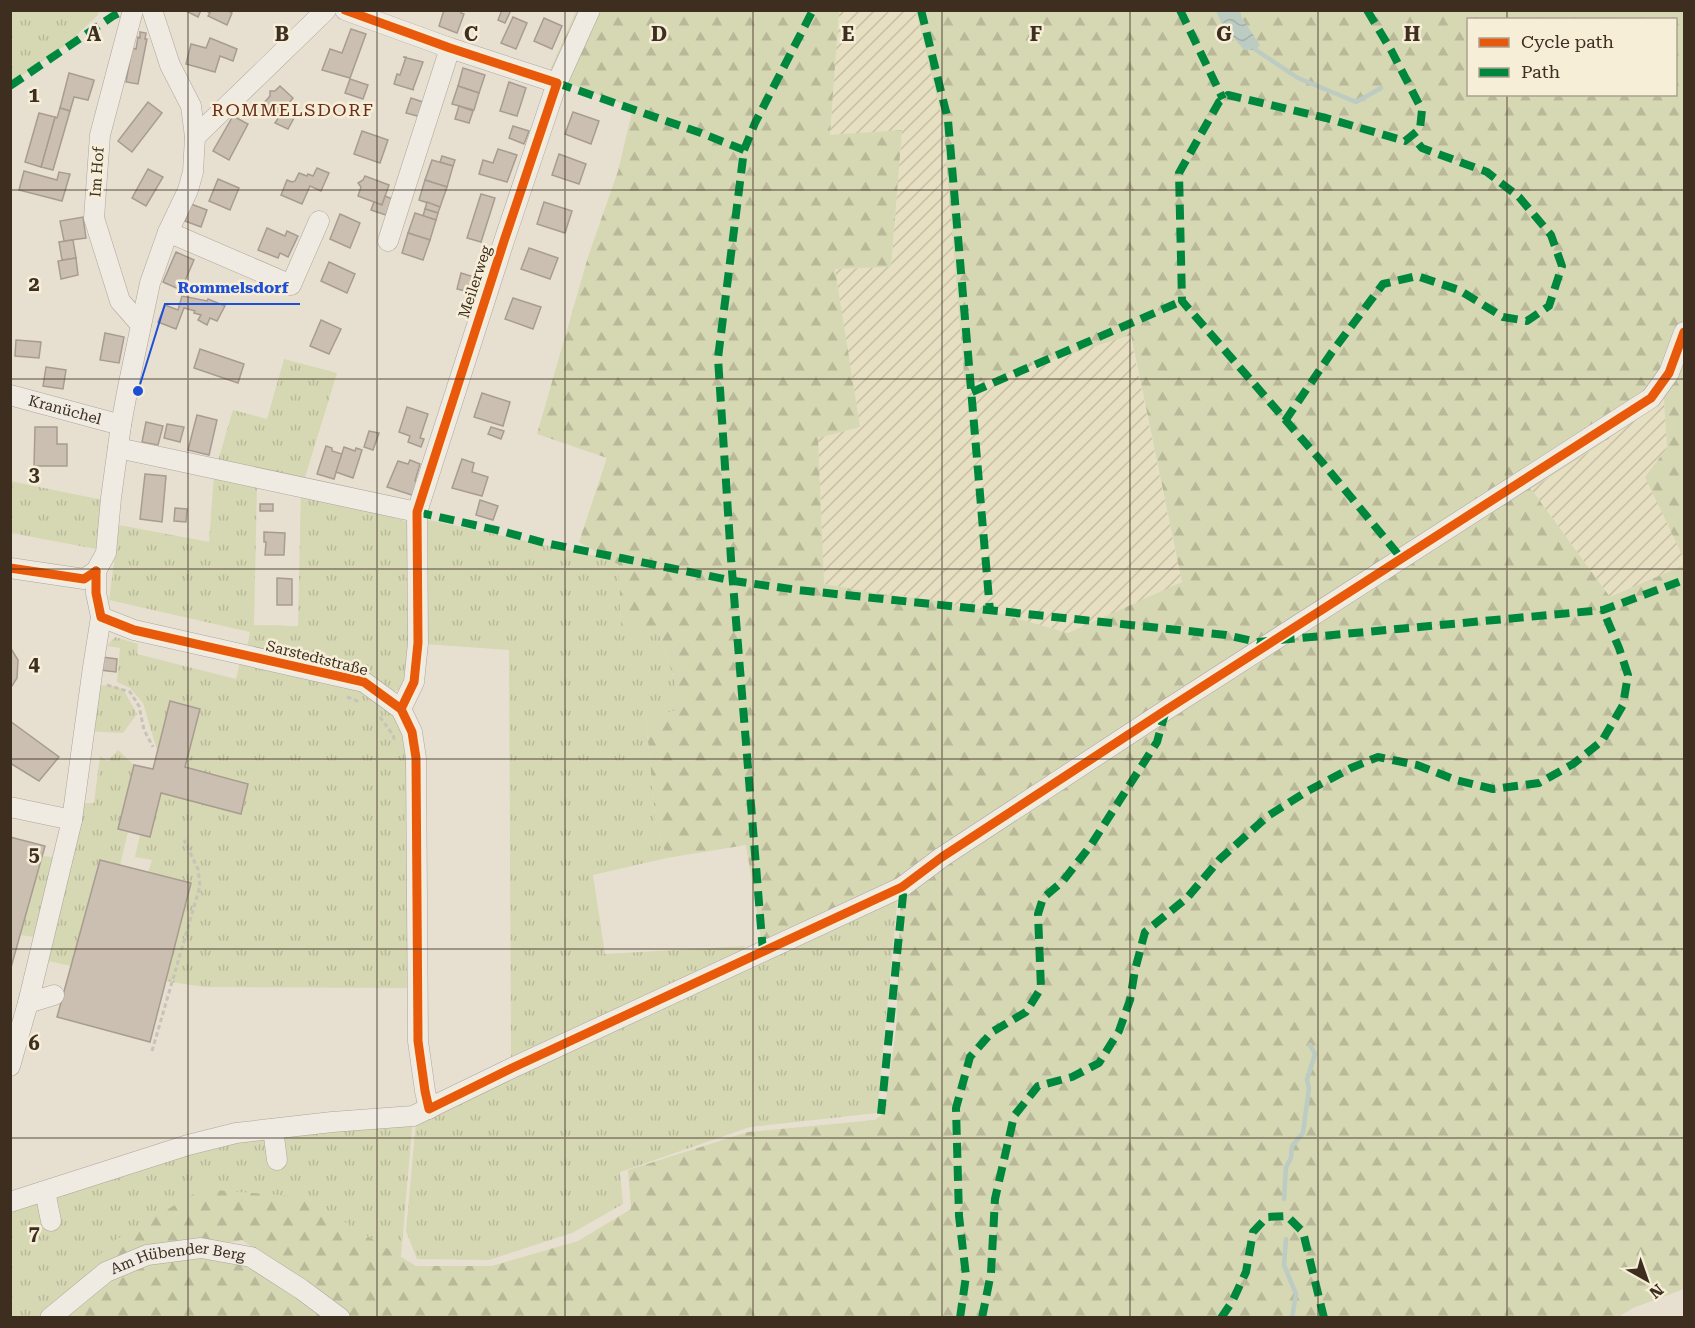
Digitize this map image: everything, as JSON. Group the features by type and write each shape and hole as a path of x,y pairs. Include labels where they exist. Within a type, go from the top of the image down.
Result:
{"street":[{"name":"Im Hof","path":"133,10 100,135 93,218 120,301 141,325"},
{"path":"10,1066 28,1003 72,820 101,618 96,593 96,571 105,553 117,448 141,325 150,282 168,232 188,190 192,172 195,137 191,106 170,65 152,10"},
{"path":"195,137 326,10"},
{"path":"345,10 557,83"},
{"name":"Meilerweg","path":"401,709 414,682 418,643 417,512 557,83 590,10"},
{"path":"388,241 450,48"},
{"path":"168,232 291,285 319,221"},
{"path":"10,1202 188,1145 236,1133 413,1116 902,887 942,857 1156,717 1652,398 1669,373 1684,332"},
{"name":"Kranüchel","path":"10,395 121,425"},
{"path":"117,448 417,512"},
{"path":"10,568 84,579 96,571"},
{"name":"Sarstedtstraße","path":"101,618 134,630 364,682 401,709"},
{"path":"401,709 412,732 416,758 418,1041 424,1091 429,1109"},
{"path":"10,807 72,820"},
{"path":"28,1003 54,994"},
{"path":"273,1129 277,1160"},
{"path":"45,1191 51,1221"},
{"name":"Am Hübender Berg","path":"50,1317 106,1272 147,1255 201,1248 251,1257 340,1317"}],"path":[{"path":"91,684 112,686 130,692 139,706 144,730 153,747"},
{"path":"342,696 362,702"},
{"path":"380,717 393,735 396,747"},
{"path":"152,1052 200,886 198,869 184,840"}],"shaded area":[{"path":"839,11 916,11 943,122 965,386 1130,334 1182,583 1068,633 990,611 824,584 818,438 860,427 835,269 891,267 902,131 830,135"},
{"path":"1664,398 1667,448 1645,477 1684,559 1684,565 1610,597 1531,489 1601,444"}],"green space":[{"path":"11,10 97,10 99,14 66,45 11,83"},
{"path":"576,11 839,11 830,135 902,130 891,267 835,269 860,427 818,438 824,584 990,611 1068,633 1182,582 1131,335 965,386 943,122 916,11 1684,11 1684,559 1645,477 1667,448 1664,399 1601,444 1531,489 1610,597 1684,565 1684,1289 1633,1308 1617,1318 350,1318 242,1240 202,1248 258,1266 331,1317 50,1318 65,1305 107,1245 202,1189 304,1197 416,1266 492,1266 578,1241 631,1209 628,1170 748,1132 875,1120 884,1113 896,1030 901,887 763,952 746,845 667,858 656,826 646,719 683,708 658,629 621,628 619,565 579,542 607,458 537,434 588,257 618,171 633,108 548,75"},
{"path":"284,359 337,373 303,484 217,464 233,410 267,419"},
{"path":"214,475 257,485 254,625 298,626 301,490 411,523 410,676 404,690 392,691 247,648 250,632 109,600 119,525 209,542"},
{"path":"10,481 103,500 102,522 96,549 11,533"},
{"path":"429,520 610,559 619,565 621,627 658,629 683,708 646,720 656,826 667,858 593,875 605,954 745,946 740,957 511,1061 509,650 424,644 421,524"},
{"path":"115,637 138,644 137,654 236,679 242,654 364,682 412,732 418,988 204,987 165,981 191,883 148,872 152,860 135,857 140,835 150,837 161,793 240,814 248,784 185,767 199,709 170,702 157,750 143,703 130,688 117,682 120,648 107,646"},
{"path":"91,684 123,689 137,714 123,733 85,731"},
{"path":"118,750 134,765 118,829 128,832 120,865 99,860 71,966 39,959 44,938 20,935 42,856 63,858 75,803 94,803 100,756 108,761"},
{"path":"898,894 877,1113 750,1127 620,1172 623,1204 572,1233 489,1260 417,1259 406,1231 416,1121"},
{"path":"413,1116 401,1257 304,1197 65,1305 50,1317 11,1317 10,1202 188,1145"}],"water":[{"path":"1216,11 1240,11 1242,18 1260,45 1256,50 1244,50 1221,22"}],"building":[{"path":"184,10 201,10 198,17"},
{"path":"205,10 227,10 232,13 227,25 208,16 210,13"},
{"path":"444,10 461,10 464,14 457,33 439,26"},
{"path":"502,10 511,10 505,23 498,20"},
{"path":"513,17 527,23 516,49 501,43"},
{"path":"544,18 562,26 552,49 534,41"},
{"path":"351,29 366,34 350,78 322,70 330,49 342,53"},
{"path":"140,32 146,33 145,39 147,39 138,84 126,82 132,48 136,49"},
{"path":"210,38 237,49 233,61 220,56 215,72 186,64 191,44 206,48"},
{"path":"406,58 423,62 414,90 394,84"},
{"path":"463,68 485,75 479,93 458,86"},
{"path":"69,73 94,80 88,100 74,97 70,111 60,108"},
{"path":"350,79 368,85 363,99 345,93"},
{"path":"509,82 526,88 517,116 500,111"},
{"path":"280,86 293,98 284,109 294,118 288,129 275,123 279,117 264,103 270,96 270,91 275,91"},
{"path":"458,86 479,93 474,110 452,104"},
{"path":"411,98 426,103 421,117 406,113"},
{"path":"148,102 162,113 132,152 118,141"},
{"path":"459,106 473,111 469,123 455,119"},
{"path":"60,108 70,111 53,170 41,167 55,117 57,118"},
{"path":"573,112 599,121 591,144 565,134"},
{"path":"39,113 55,117 41,167 25,162"},
{"path":"233,116 248,124 229,160 213,151"},
{"path":"513,126 529,131 524,144 509,138"},
{"path":"362,131 388,140 380,163 354,154"},
{"path":"498,149 517,155 507,182 479,174 483,160 493,163"},
{"path":"559,154 586,164 579,184 552,175"},
{"path":"442,156 455,160 453,166 440,162"},
{"path":"432,160 453,166 447,187 425,180"},
{"path":"317,168 329,173 321,191 310,186 302,204 281,195 287,180 295,181 299,173 313,176"},
{"path":"148,169 163,177 146,206 132,198"},
{"path":"24,171 57,180 59,172 70,174 62,201 19,190"},
{"path":"365,176 389,185 382,205 358,196 361,187 358,183"},
{"path":"218,179 239,188 230,210 209,201"},
{"path":"425,180 447,187 440,207 419,200"},
{"path":"481,194 495,198 481,242 467,238"},
{"path":"385,196 392,199 386,215 371,210 374,202 382,205"},
{"path":"427,202 440,207 438,213 425,209"},
{"path":"544,202 572,211 565,233 537,224"},
{"path":"191,204 207,210 201,227 185,221"},
{"path":"425,209 438,213 436,220 423,216"},
{"path":"415,213 436,220 430,240 408,233"},
{"path":"340,214 360,223 350,248 330,239"},
{"path":"83,217 86,238 64,241 60,221"},
{"path":"267,228 285,236 287,231 298,236 288,257 280,253 278,258 258,250"},
{"path":"408,233 430,240 423,260 402,253"},
{"path":"73,240 76,258 62,260 59,242"},
{"path":"529,248 558,258 550,279 521,269"},
{"path":"176,252 194,260 181,290 163,282"},
{"path":"76,258 78,275 61,279 58,261"},
{"path":"329,262 355,274 347,293 321,281"},
{"path":"461,273 474,277 469,292 457,289"},
{"path":"182,296 207,301 208,299 225,306 217,321 210,318 207,325 198,320 201,315 184,308 176,329 158,322 165,305 178,310"},
{"path":"513,298 541,307 533,329 505,319"},
{"path":"321,320 341,329 329,354 310,346"},
{"path":"105,333 124,337 119,363 100,360"},
{"path":"16,340 41,342 39,358 15,356"},
{"path":"200,349 244,364 238,383 194,368"},
{"path":"46,367 66,370 63,389 43,386"},
{"path":"482,393 510,402 503,426 474,417"},
{"path":"407,407 428,414 420,438 424,439 421,447 408,442 410,436 399,432"},
{"path":"197,415 217,420 209,455 188,450"},
{"path":"146,422 163,426 158,445 142,442"},
{"path":"167,424 184,427 180,442 164,438"},
{"path":"35,427 57,427 57,444 67,444 67,466 34,466"},
{"path":"491,427 504,431 501,439 488,434"},
{"path":"369,431 379,433 373,450 364,447"},
{"path":"326,446 342,454 334,479 317,474"},
{"path":"344,447 355,451 356,448 362,450 353,478 336,472"},
{"path":"462,459 474,463 472,472 488,477 482,496 452,488"},
{"path":"410,460 420,464 415,481 420,482 415,496 387,487 398,461 408,464"},
{"path":"145,474 166,476 162,522 140,519"},
{"path":"480,500 498,506 493,520 476,515"},
{"path":"260,504 273,504 273,511 260,511"},
{"path":"175,508 187,509 186,522 174,521"},
{"path":"264,532 285,533 284,555 265,555"},
{"path":"277,578 292,579 292,605 277,605"},
{"path":"10,647 18,660 17,678 10,689"},
{"path":"102,657 117,659 116,672 100,670"},
{"path":"170,701 200,709 185,767 248,784 241,814 161,793 150,837 118,829 134,765 153,769"},
{"path":"10,721 59,757 39,781 10,763"},
{"path":"10,837 45,846 10,971"},
{"path":"100,860 191,883 150,1042 57,1017"}],"waterway":[{"path":"1254,46 1256,50 1298,78 1356,102 1381,88"},
{"path":"1284,1199 1286,1167 1291,1158 1292,1146 1303,1133 1309,1088 1307,1080 1315,1054 1310,1045"},
{"path":"1286,1239 1284,1265 1296,1294 1292,1318"}],"marked path":[{"path":"10,86 125,10"},
{"path":"763,952 731,559 718,358 744,150 755,123 813,10"},
{"path":"921,10 948,120 990,611"},
{"path":"1180,10 1223,99"},
{"path":"1367,10 1422,110 1420,129 1405,141 1326,118 1228,95 1219,102 1179,173 1182,301 1322,462 1402,559"},
{"path":"557,83 744,150"},
{"path":"1285,421 1332,352 1383,284 1417,276 1459,290 1503,317 1527,321 1549,306 1562,266 1551,235 1519,197 1487,172 1422,148 1412,136"},
{"path":"972,392 1182,301"},
{"path":"417,512 545,543 734,581 798,590 1226,635 1257,642 1603,610 1684,580"},
{"path":"982,1318 991,1273 995,1199 1014,1116 1038,1086 1072,1077 1099,1063 1119,1031 1130,1000 1145,932 1187,898 1220,859 1268,816 1306,792 1351,768 1378,757 1417,765 1456,780 1493,789 1539,783 1573,764 1602,741 1623,705 1628,675 1603,610"},
{"path":"960,1318 966,1276 959,1216 956,1108 970,1057 992,1032 1026,1012 1041,988 1038,914 1043,898 1063,881 1091,845 1157,742 1166,710"},
{"path":"881,1114 904,885"},
{"path":"1221,1318 1232,1302 1246,1272 1253,1232 1267,1217 1287,1216 1303,1232 1324,1318"}],"cycle path":[{"path":"345,10 557,83 417,512 418,643 414,682 401,709"},
{"path":"96,571 96,593 101,617 134,630 364,682 401,709 412,732 416,758 418,1041 429,1109 512,1068 902,887 942,857 1166,710 1651,398 1669,373 1684,332"},
{"path":"10,568 84,579 96,571"}],"place":[{"name":"Rommelsdorf","path":"138,391"}],"district":[{"name":"ROMMELSDORF","path":"293,109"}]}
